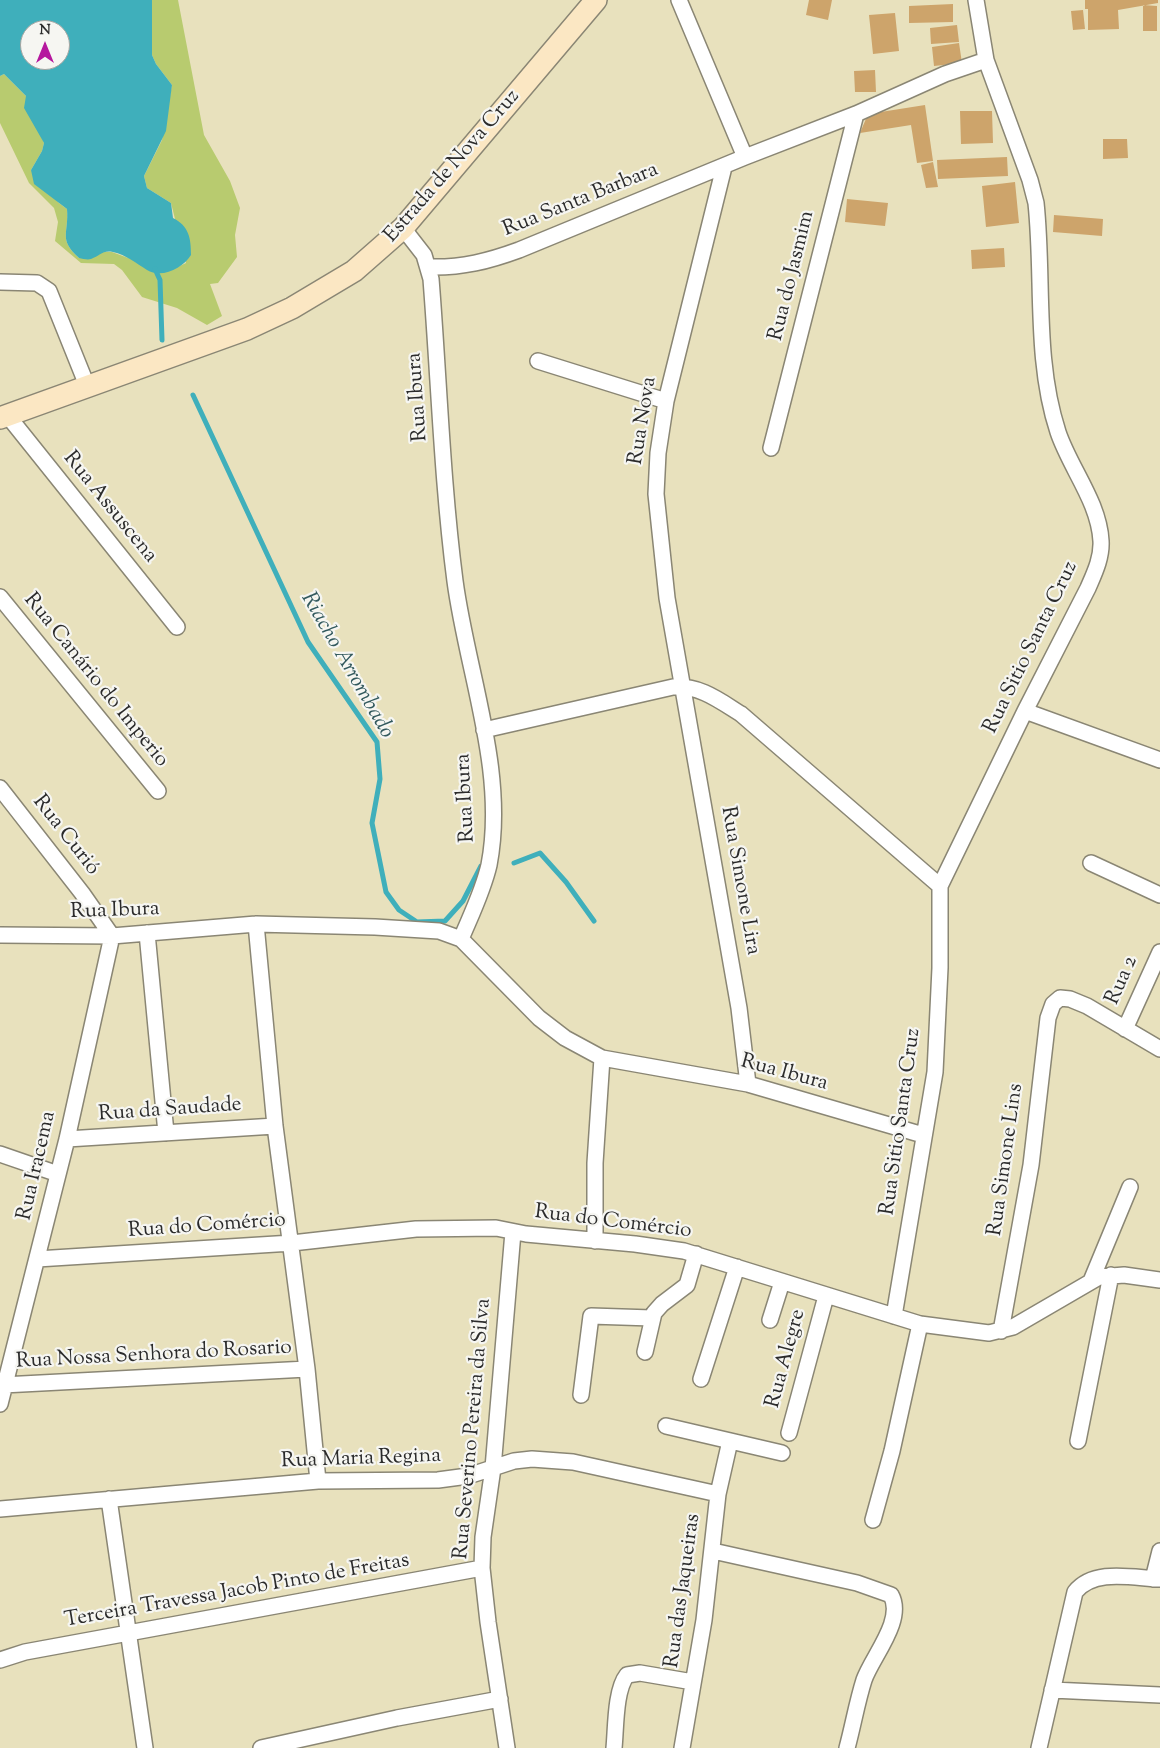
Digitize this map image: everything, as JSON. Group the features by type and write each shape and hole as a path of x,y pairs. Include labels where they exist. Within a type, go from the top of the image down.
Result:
{"main road":[{"name":"Estrada de Nova Cruz","path":"4,417 247,330 292,308 354,271 404,228 596,0"}],"street":[{"path":"679,0 745,157"},
{"name":"Rua Sitio Santa Cruz","path":"894,1316 935,1072 940,968 940,886 1025,711 1088,588 1097,568 1101,542 1095,514 1059,435 1051,409 1045,370 1036,203 1030,180 986,60 976,0"},
{"name":"Rua Santa Barbara","path":"429,268 463,267 489,261 856,114 945,74 986,60"},
{"name":"Rua do Jasmim","path":"771,448 856,114"},
{"name":"Rua Nova","path":"684,686 667,598 656,494 658,453 666,401 724,167"},
{"name":"Rua Ibura","path":"404,228 424,255 429,268 455,582 484,730 493,810 491,852 484,881 461,939"},
{"path":"0,282 37,283 49,291 88,388"},
{"path":"538,361 666,401"},
{"name":"Rua Assuscena","path":"4,417 177,627"},
{"name":"Rua Canário do Imperio","path":"0,597 158,791"},
{"path":"484,730 684,686 713,696 741,714 940,886"},
{"name":"Rua Simone Lira","path":"684,686 739,1008 748,1084"},
{"path":"1025,711 1160,760"},
{"name":"Rua Curió","path":"0,788 82,893 112,936"},
{"path":"1090,863 1160,895"},
{"name":"Rua Ibura","path":"0,935 112,936 256,924 439,931 461,939 539,1018 565,1038 602,1058 748,1084 923,1135"},
{"path":"256,924 275,1126 292,1243 318,1480"},
{"path":"147,933 166,1133"},
{"name":"Rua Iracema","path":"0,1404 3,1385 67,1139 112,936"},
{"name":"Rua 2","path":"1125,1028 1160,952"},
{"name":"Rua Simone Lins","path":"1001,1331 1031,1165 1048,1018 1053,1004 1060,998 1079,1002 1125,1028"},
{"path":"1125,1028 1160,1049"},
{"path":"595,1241 595,1147 602,1058"},
{"name":"Rua da Saudade","path":"67,1139 275,1126"},
{"path":"0,1154 58,1174"},
{"path":"1091,1281 1130,1186"},
{"name":"Rua do Comércio","path":"37,1259 292,1243 381,1232 442,1228 496,1228 514,1232 657,1246 696,1254 920,1324 967,1331 1001,1331 1023,1321 1091,1281 1111,1274 1143,1276 1160,1280"},
{"name":"Rua Severino Pereira da Silva","path":"507,1748 482,1568 485,1515 493,1468 514,1232"},
{"path":"645,1352 652,1318 662,1304 687,1285 696,1254"},
{"path":"701,1379 737,1267"},
{"path":"1078,1441 1111,1274"},
{"path":"770,1320 782,1282"},
{"name":"Rua Alegre","path":"789,1432 826,1296"},
{"path":"581,1395 591,1316 652,1318"},
{"path":"874,1520 892,1451 920,1324"},
{"name":"Rua Nossa Senhora do Rosario","path":"3,1385 307,1369"},
{"path":"666,1426 782,1453"},
{"name":"Rua das Jaqueiras","path":"682,1748 713,1550 718,1494 730,1441"},
{"name":"Rua Maria Regina","path":"0,1509 318,1480 438,1480 463,1477 524,1459 552,1460 718,1494"},
{"path":"109,1499 145,1748"},
{"path":"713,1550 857,1583 888,1592 893,1598 894,1609 885,1641 864,1679 847,1748"},
{"path":"1039,1748 1072,1599 1085,1581 1100,1577 1157,1579 1160,1551"},
{"name":"Terceira Travessa Jacob Pinto de Freitas","path":"0,1660 25,1652 482,1568"},
{"path":"614,1748 619,1699 623,1681 627,1675 640,1673 693,1682"},
{"path":"1052,1690 1160,1694"},
{"path":"260,1748 397,1718 500,1699"}],"green space":[{"path":"152,0 178,0 204,135 230,181 240,208 235,235 237,257 218,283 210,284 222,316 207,325 177,308 142,297 122,270 114,264 81,263 55,241 58,222 54,208 29,183 0,123 0,76 4,74 26,96 44,143 42,151 31,170 59,203 67,209 67,241 79,258 100,252 112,252 139,262 148,270 169,271 186,263 171,203 147,188 144,176 162,140 172,85 156,64 152,55"}],"water":[{"path":"0,0 152,0 152,55 156,64 172,85 166,131 144,176 147,188 171,203 173,218 183,225 188,233 191,255 183,264 172,271 159,273 147,270 127,257 113,252 104,253 90,259 79,258 67,241 67,209 34,184 31,170 42,151 44,143 24,108 26,96 4,74 0,76"}],"building":[{"path":"809,0 832,0 828,20 806,15"},
{"path":"1085,0 1158,0 1158,3 1118,10 1119,29 1088,30 1088,9 1085,9"},
{"path":"953,4 953,22 909,23 909,6"},
{"path":"1143,5 1157,6 1157,31 1143,31"},
{"path":"1083,10 1085,29 1073,30 1071,11"},
{"path":"895,13 899,51 873,54 869,15"},
{"path":"957,25 959,42 931,44 930,28"},
{"path":"959,43 962,63 934,66 932,47"},
{"path":"875,70 876,92 855,92 854,71"},
{"path":"925,105 933,161 917,163 911,125 860,133 868,114"},
{"path":"960,111 992,111 993,143 961,144"},
{"path":"1103,139 1127,139 1128,158 1103,159"},
{"path":"1007,157 1008,176 938,179 937,160"},
{"path":"933,162 938,187 926,188 921,165"},
{"path":"1015,182 1019,223 986,227 982,186"},
{"path":"847,199 888,203 885,226 845,222"},
{"path":"1054,215 1103,219 1102,236 1053,232"},
{"path":"1004,248 1005,267 972,269 971,250"}],"waterway":[{"name":"Riacho Arrombado","path":"155,269 160,280 162,340"},
{"name":"Riacho Arrombado","path":"193,395 308,642 377,742 380,779 372,823 386,892 399,910 417,922 445,921 463,901 481,866"},
{"name":"Riacho Arrombado","path":"514,863 540,853 566,882 594,921"}]}
